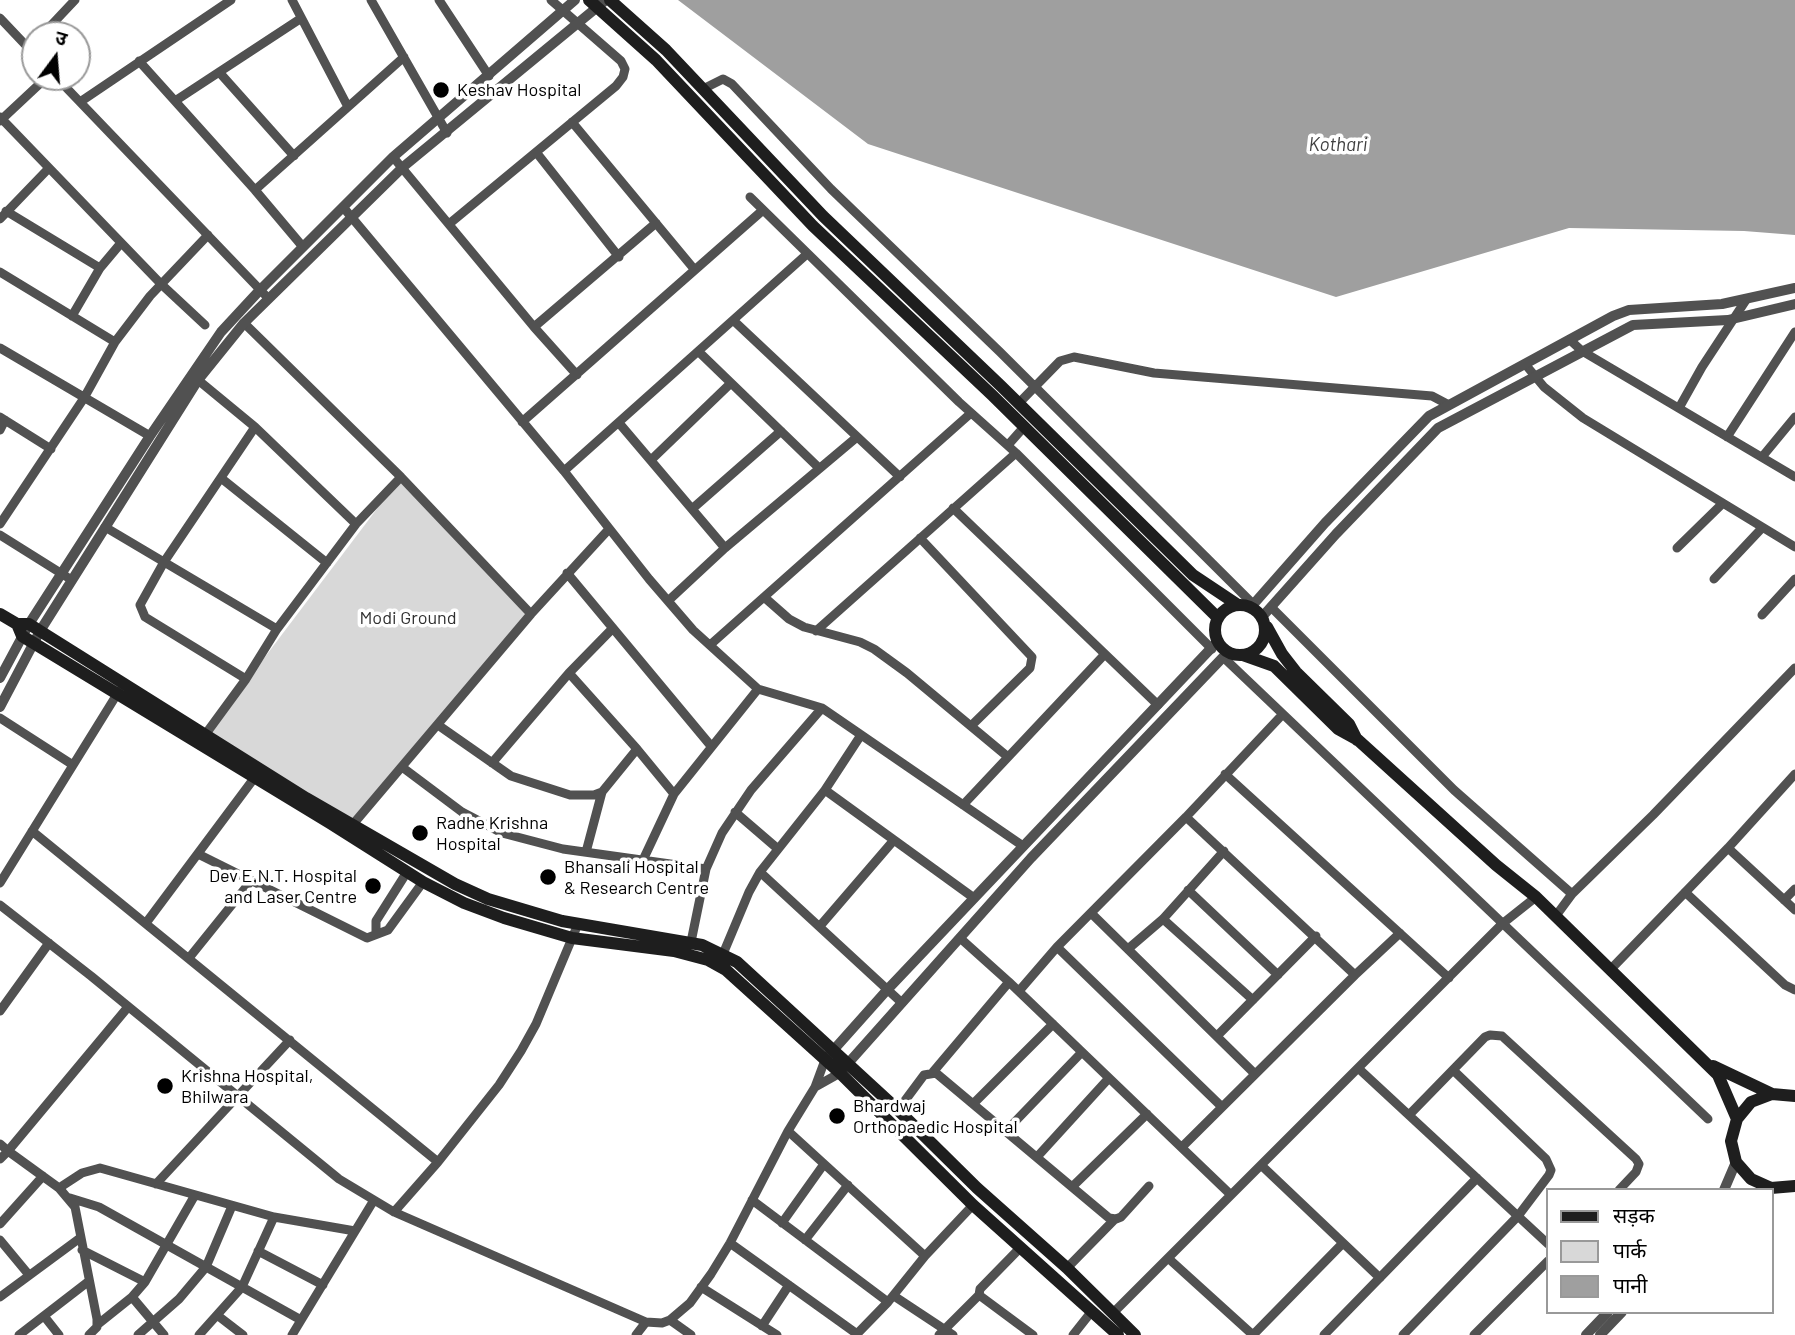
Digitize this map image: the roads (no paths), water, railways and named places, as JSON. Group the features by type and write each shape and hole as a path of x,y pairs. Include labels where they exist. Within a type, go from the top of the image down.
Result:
{"main road":[{"path":"606,2 666,50 823,216 1019,403 1218,618"},
{"path":"606,2 656,60 813,226 1024,427 1140,532 1193,575 1266,616 1282,654 1296,672 1349,724 1357,740"},
{"path":"1247,605 1226,609 1218,618 1215,645 1225,654 1243,655 1274,666 1338,729 1357,740 1536,898 1706,1063 1722,1082 1737,1119"},
{"path":"0,614 349,829 488,899 578,924 691,942 723,954 744,968 834,1049 844,1068 973,1205 1118,1335"},
{"path":"1243,655 1255,651 1261,645 1265,636 1266,616"},
{"path":"27,629 34,643 120,689"},
{"path":"349,829 422,882 485,912 572,938 674,951 708,960 738,979 825,1060 844,1068 898,1110 1135,1335"},
{"path":"1706,1063 1772,1094 1795,1096"},
{"path":"1760,1188 1736,1162 1731,1141 1737,1119 1751,1102 1772,1094"},
{"path":"1774,1189 1795,1186"}],"street":[{"path":"55,21 75,0"},
{"path":"80,102 231,0"},
{"path":"292,0 348,107"},
{"path":"371,0 447,133"},
{"path":"439,0 489,76"},
{"path":"449,224 616,86 624,73 621,61 551,0"},
{"path":"27,629 71,581 198,380 244,323 263,294 303,247 393,157 575,0"},
{"path":"0,678 61,573 221,332 350,218 403,167 606,2"},
{"path":"0,18 21,38"},
{"path":"175,101 300,19"},
{"path":"256,190 404,57"},
{"path":"139,61 256,190 303,247"},
{"path":"219,72 294,156"},
{"path":"703,89 723,79 732,84 831,189 1034,386 1247,605 1429,416 1629,310 1722,304 1795,288"},
{"path":"32,91 1,119 161,284 205,325"},
{"path":"69,91 263,294"},
{"path":"572,122 694,269"},
{"path":"536,152 619,257"},
{"path":"393,157 577,375"},
{"path":"49,168 3,215 100,268"},
{"path":"0,905 339,1180 394,1212 646,1322 662,1324 690,1303 730,1243 788,1131 816,1087 825,1060 887,990 1215,645 971,413 750,197"},
{"path":"343,207 668,600 710,645 758,689 822,708 1023,846"},
{"path":"522,422 763,210"},
{"path":"534,327 656,223"},
{"path":"0,524 84,398 115,342 161,284 208,235"},
{"path":"72,316 100,268 121,243"},
{"path":"564,471 807,254"},
{"path":"0,272 115,342"},
{"path":"1679,408 1746,300"},
{"path":"1572,894 1454,790 1266,616 1336,534 1438,428 1633,325 1734,319 1795,304"},
{"path":"734,321 900,477"},
{"path":"244,323 401,477 531,614"},
{"path":"1727,437 1795,332"},
{"path":"1570,340 1582,351 1795,477"},
{"path":"0,348 150,436"},
{"path":"699,352 819,468"},
{"path":"1019,403 1060,361 1074,357 1154,373 1432,396 1449,405"},
{"path":"1525,365 1561,402 1583,418 1795,547"},
{"path":"198,380 255,427 356,524"},
{"path":"651,460 731,383"},
{"path":"710,645 971,413"},
{"path":"1762,457 1795,416"},
{"path":"0,430 3,419 51,449"},
{"path":"619,423 725,548"},
{"path":"246,679 142,613 142,602 164,562 255,427"},
{"path":"1007,445 1024,427"},
{"path":"692,509 780,431"},
{"path":"668,600 725,548 857,437"},
{"path":"816,631 1016,453"},
{"path":"203,739 246,679 277,629 356,524 401,477"},
{"path":"221,478 327,563"},
{"path":"1678,548 1722,504"},
{"path":"953,508 1158,705"},
{"path":"105,527 277,629"},
{"path":"1714,579 1762,528"},
{"path":"349,829 531,614 609,529"},
{"path":"0,536 71,581"},
{"path":"920,538 1032,657 1030,668 971,726"},
{"path":"567,573 711,746"},
{"path":"1762,615 1795,579"},
{"path":"764,597 789,619 816,631 860,642 874,649 1008,757"},
{"path":"492,763 569,673 613,628"},
{"path":"0,707 34,643"},
{"path":"963,805 1105,654"},
{"path":"816,1087 844,1068 1031,858 1225,654 1282,715 1708,1119"},
{"path":"1555,917 1572,894 1795,668"},
{"path":"569,673 637,748 674,794"},
{"path":"0,883 120,689"},
{"path":"643,860 674,794 758,689"},
{"path":"691,942 706,869 722,832 735,812 822,708"},
{"path":"1019,991 1058,947 1093,914 1282,715"},
{"path":"0,718 73,765"},
{"path":"438,725 492,763 525,781 583,796 602,792"},
{"path":"723,954 760,872 825,790 861,735"},
{"path":"586,852 602,792 637,748"},
{"path":"402,767 484,826 517,838 586,852 706,869"},
{"path":"146,923 258,773"},
{"path":"1225,774 1449,978"},
{"path":"1611,969 1795,774"},
{"path":"825,790 974,898"},
{"path":"735,812 778,849"},
{"path":"1186,817 1355,975"},
{"path":"32,831 438,1162"},
{"path":"820,926 894,840"},
{"path":"1728,848 1795,910"},
{"path":"1128,949 1163,919 1224,851"},
{"path":"198,854 363,937 371,937 388,930 422,882"},
{"path":"376,933 376,922 407,872"},
{"path":"760,872 902,1003"},
{"path":"189,958 251,881"},
{"path":"1784,900 1795,889"},
{"path":"1188,890 1278,975"},
{"path":"1685,892 1785,985 1795,990"},
{"path":"1113,1313 1502,925 1536,898"},
{"path":"1093,914 1255,1074"},
{"path":"1163,919 1253,1000"},
{"path":"394,1212 499,1085 521,1051 536,1024 578,924"},
{"path":"1182,1147 1400,933"},
{"path":"1217,1036 1316,936"},
{"path":"960,939 1019,991 1231,1195"},
{"path":"0,1011 49,943"},
{"path":"1058,947 1222,1107"},
{"path":"898,1110 924,1075 933,1072 1009,982"},
{"path":"0,1159 128,1007"},
{"path":"974,1103 1053,1024"},
{"path":"1409,1115 1485,1037 1496,1035 1508,1039 1636,1158 1639,1164 1636,1172 1621,1188"},
{"path":"156,1184 290,1040"},
{"path":"1006,1131 1082,1052"},
{"path":"1358,1069 1546,1242"},
{"path":"1403,1335 1518,1216 1549,1175 1550,1164 1453,1070"},
{"path":"933,1072 941,1075 1107,1217 1114,1220"},
{"path":"1037,1157 1109,1078"},
{"path":"1072,1187 1147,1114"},
{"path":"788,1131 925,1256"},
{"path":"0,1144 70,1198 78,1218 97,1325"},
{"path":"1725,1188 1736,1162"},
{"path":"782,1223 824,1164"},
{"path":"1261,1165 1380,1278"},
{"path":"59,1188 91,1168 100,1168 274,1217 355,1231"},
{"path":"0,1224 43,1176"},
{"path":"1324,1335 1477,1178"},
{"path":"805,1240 848,1185"},
{"path":"1067,1268 1114,1220 1121,1217 1149,1186"},
{"path":"89,1335 145,1282 195,1195"},
{"path":"70,1198 99,1206 301,1320"},
{"path":"292,1335 374,1200"},
{"path":"752,1200 805,1240 945,1333 979,1295 980,1289 1020,1248"},
{"path":"730,1243 856,1334 891,1299 925,1256 973,1205"},
{"path":"138,1335 193,1285 206,1267 232,1206"},
{"path":"199,1335 242,1287 274,1217"},
{"path":"0,1297 80,1238"},
{"path":"0,1240 29,1275"},
{"path":"1168,1258 1253,1335 1343,1243"},
{"path":"82,1250 145,1282"},
{"path":"258,1251 323,1284"},
{"path":"1474,1335 1546,1263"},
{"path":"24,1334 89,1281"},
{"path":"762,1326 789,1285"},
{"path":"701,1287 777,1335"},
{"path":"979,1295 1033,1335"},
{"path":"132,1297 164,1335"},
{"path":"1073,1335 1092,1311"},
{"path":"1586,1335 1606,1314"},
{"path":"1600,1335 1620,1314"},
{"path":"44,1315 59,1335"},
{"path":"217,1315 243,1335"},
{"path":"670,1320 691,1335"},
{"path":"636,1335 646,1322"}],"water":[{"name":"Kothari","path":"678,0 1795,0 1795,235 1744,231 1569,228 1336,297 868,144"}],"place":[{"name":"Keshav Hospital","path":"441,90"},
{"name":"Radhe Krishna Hospital","path":"420,833"},
{"name":"Bhansali Hospital & Research Centre","path":"548,877"},
{"name":"Dev E.N.T. Hospital and Laser Centre","path":"373,886"},
{"name":"Krishna Hospital, Bhilwara","path":"165,1086"},
{"name":"Bhardwaj Orthopaedic Hospital","path":"837,1116"}],"park label":[{"name":"Modi Ground","path":"408,618"}]}
